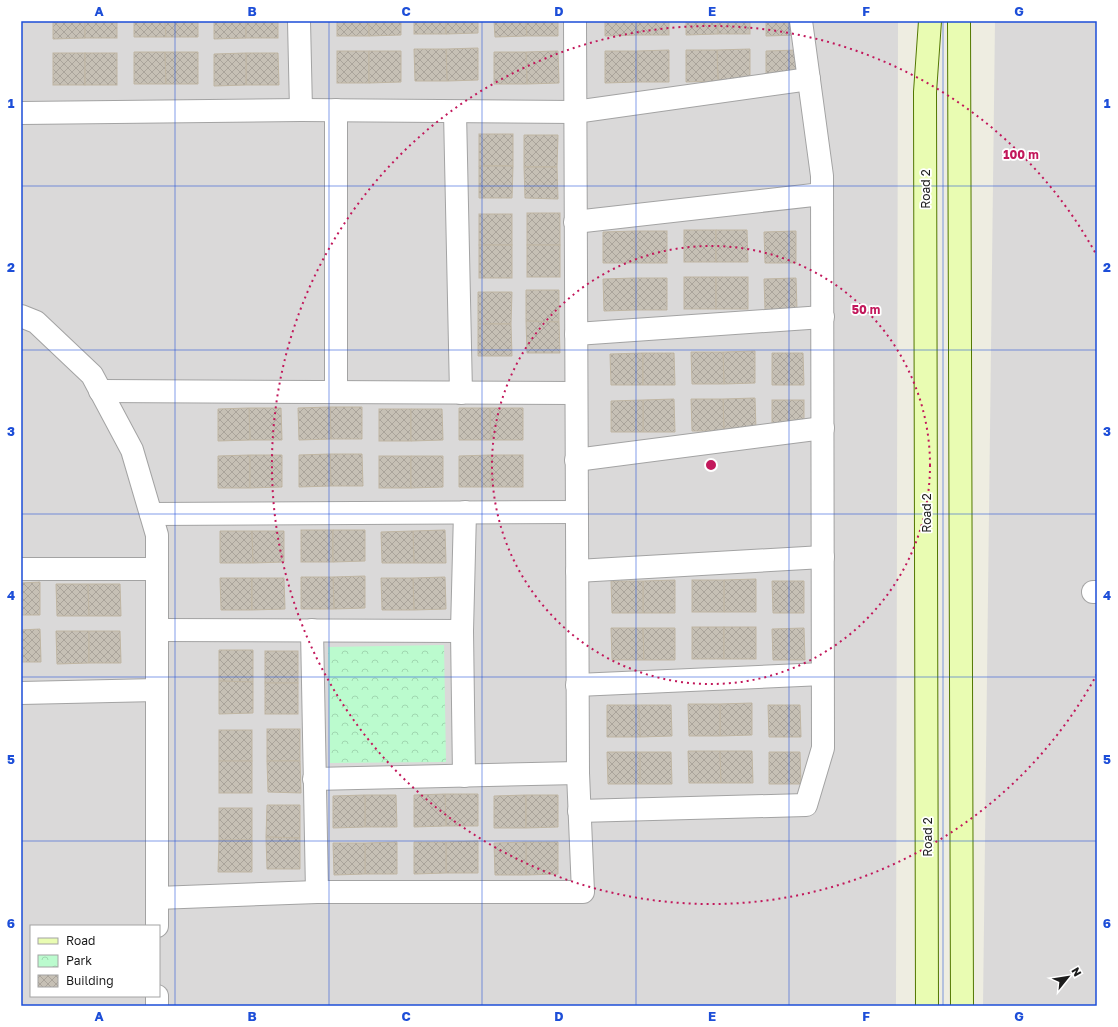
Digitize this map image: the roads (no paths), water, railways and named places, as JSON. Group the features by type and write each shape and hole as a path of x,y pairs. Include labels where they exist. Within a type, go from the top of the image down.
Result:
{"street":[{"path":"299,21 301,110"},
{"path":"157,898 317,892 582,892 577,685 574,21"},
{"path":"579,811 806,805 823,748 822,176 801,21"},
{"name":"Road 2","path":"927,1006 925,92 930,21"},
{"path":"959,21 962,1006"},
{"path":"21,113 301,110 575,112 809,79"},
{"path":"336,110 336,392"},
{"path":"455,112 461,393"},
{"path":"575,222 822,194"},
{"path":"21,316 36,322 92,375 132,450 157,535 157,925"},
{"path":"576,334 822,317"},
{"path":"100,391 576,394"},
{"path":"576,460 823,428"},
{"path":"464,776 462,631 465,512"},
{"path":"151,514 576,512"},
{"path":"577,571 823,557"},
{"path":"21,569 157,569"},
{"path":"157,630 462,631"},
{"path":"312,630 317,892"},
{"path":"577,685 824,674"},
{"path":"21,693 157,690"},
{"path":"314,779 578,773"}]}
